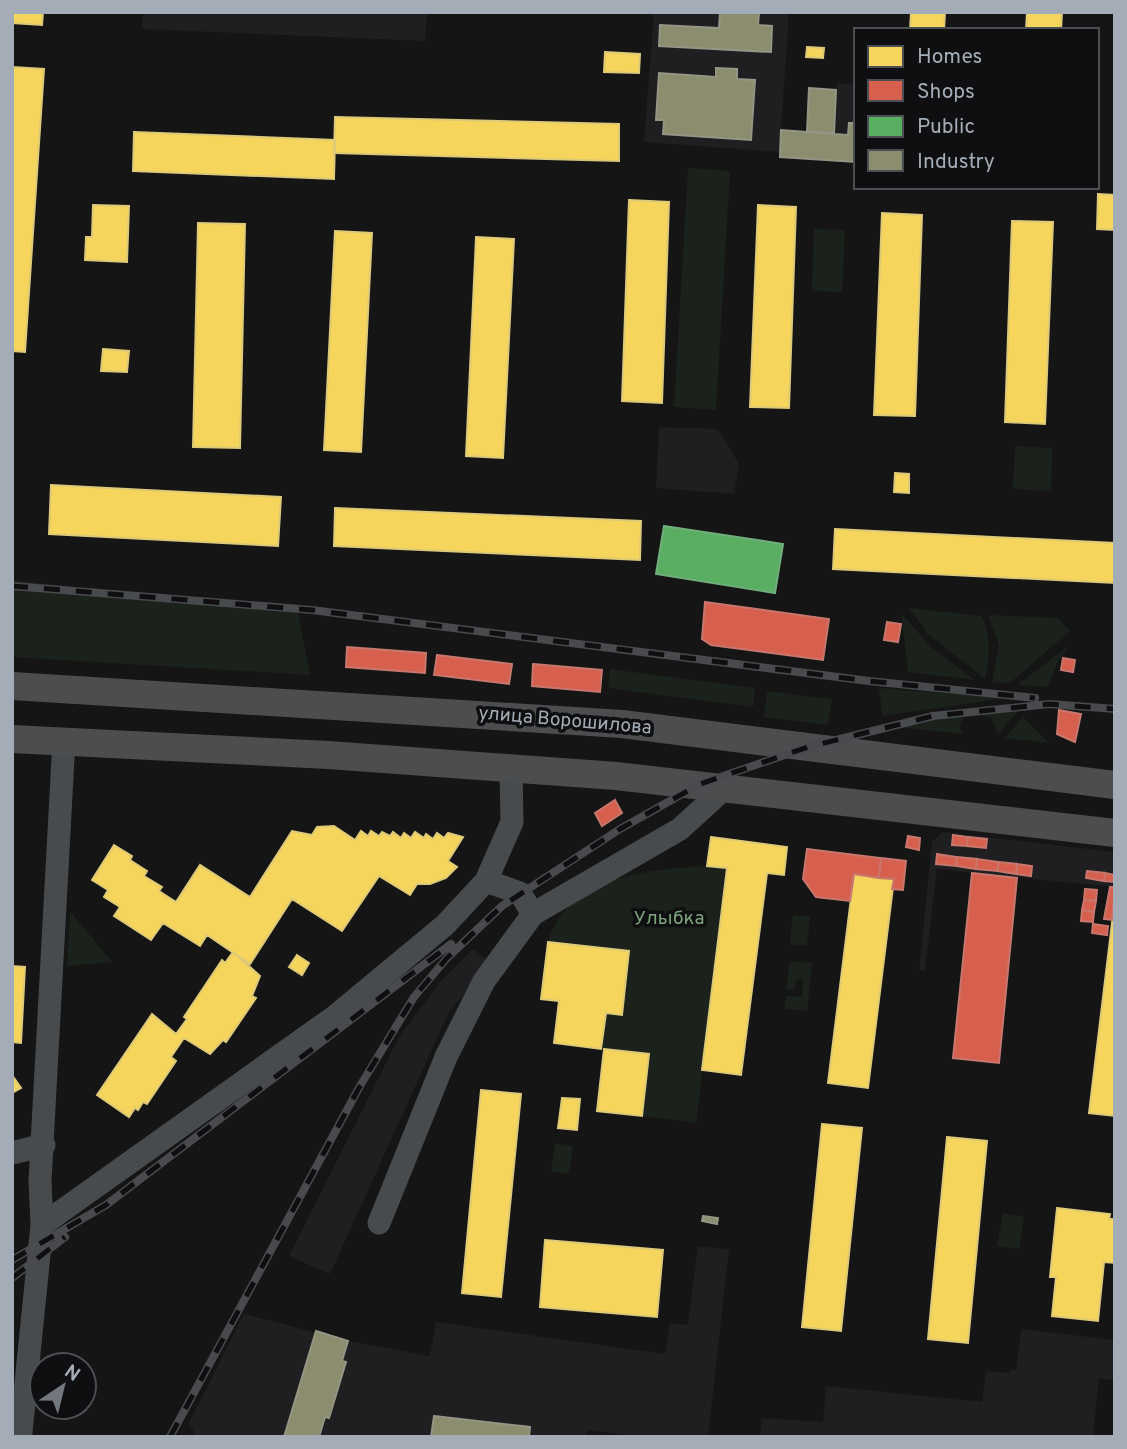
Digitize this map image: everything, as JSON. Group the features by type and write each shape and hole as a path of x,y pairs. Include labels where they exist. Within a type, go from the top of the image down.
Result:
{"main road":[{"name":"улица Ворошилова","path":"12,686 622,724 1115,785"},
{"path":"12,739 351,756 726,787 1115,833"}],"street":[{"path":"21,1432 42,1225 40,1181 64,740"},
{"path":"42,1225 334,1017 444,925 486,881 512,822 511,769"},
{"path":"379,1223 446,1057 484,981 533,914 680,829 726,787"},
{"path":"486,881 520,893 533,914"},
{"path":"12,1153 44,1145"}],"shaded area":[{"path":"143,12 427,12 425,41 142,29"},
{"path":"654,12 789,12 781,130 807,132 809,88 836,90 837,83 854,85 854,162 780,157 779,152 644,142"},
{"path":"659,427 718,429 739,464 734,494 656,488"},
{"path":"943,832 1115,852 1115,887 937,869 925,971 919,970 932,841"},
{"path":"473,949 490,963 449,1012 330,1274 289,1256 399,1037 439,983"},
{"path":"698,1246 729,1249 708,1437 644,1437 588,1430 586,1437 192,1437 194,1432 189,1423 244,1314 348,1341 430,1356 436,1322 665,1354 670,1323 688,1325"},
{"path":"1021,1329 1115,1340 1115,1380 1099,1379 1093,1437 760,1437 762,1418 823,1422 826,1386 982,1402 986,1371 1009,1373 1010,1369 1016,1370"}],"green space":[{"path":"688,168 730,171 716,410 674,407"},
{"path":"814,229 845,230 842,292 812,291"},
{"path":"1015,446 1052,448 1051,491 1013,489"},
{"path":"12,580 298,613 310,675 12,657"},
{"path":"909,608 982,616 989,647 985,679 927,633"},
{"path":"901,613 932,648 975,680 908,672"},
{"path":"988,615 1058,618 1070,631 1010,683 992,682 999,646"},
{"path":"1071,644 1058,661 1048,687 1017,685"},
{"path":"610,669 755,688 753,707 608,688"},
{"path":"879,688 1006,698 882,716"},
{"path":"767,691 832,699 828,725 764,717"},
{"path":"1019,710 998,734 991,718 982,714"},
{"path":"964,715 959,727 963,734 898,727 932,718"},
{"path":"1023,717 1049,743 1005,738"},
{"name":"Улыбка","path":"707,866 727,868 696,1123 642,1116 648,1054 601,1049 606,1013 622,1014 629,951 548,942 558,920 572,903 591,890 636,874"},
{"path":"70,911 112,962 67,966"},
{"path":"793,915 810,917 807,946 790,944"},
{"path":"790,961 812,963 807,1011 784,1009 786,996 802,997 803,979 796,979 794,990 786,989"},
{"path":"555,1143 573,1146 569,1174 551,1171"},
{"path":"1003,1213 1024,1217 1019,1249 997,1246"}],"building: Homes":[{"path":"12,12 43,12 42,25 12,23"},
{"path":"911,12 945,12 944,28 910,28"},
{"path":"1027,12 1062,12 1061,28 1026,28"},
{"path":"807,47 824,48 823,58 806,57"},
{"path":"605,52 640,54 639,73 604,72"},
{"path":"12,67 44,69 25,352 12,351"},
{"path":"335,117 619,124 619,161 334,153"},
{"path":"134,132 335,140 334,179 133,171"},
{"path":"1098,194 1115,195 1115,230 1097,229"},
{"path":"629,200 669,202 662,403 622,401"},
{"path":"93,205 129,206 127,262 85,260 86,237 92,237"},
{"path":"758,205 796,207 789,408 750,407"},
{"path":"882,213 922,215 915,416 874,415"},
{"path":"1012,221 1053,222 1045,424 1005,422"},
{"path":"198,223 245,224 240,448 193,447"},
{"path":"335,231 372,233 361,452 324,450"},
{"path":"476,237 514,239 503,458 466,456"},
{"path":"103,349 129,351 127,372 101,371"},
{"path":"895,473 909,474 909,493 894,492"},
{"path":"51,485 281,497 278,546 49,534"},
{"path":"335,508 641,521 640,560 334,546"},
{"path":"835,529 1115,543 1115,583 833,569"},
{"path":"334,826 355,840 361,831 368,836 371,831 379,836 382,832 390,836 393,832 401,838 404,833 411,838 415,832 424,838 426,834 433,839 437,833 444,838 448,833 463,837 448,861 457,867 446,878 430,884 417,884 410,895 379,876 342,931 292,899 250,964 207,935 200,946 163,923 151,940 114,916 120,907 104,897 108,890 92,880 114,845 132,856 130,860 147,871 144,876 162,887 159,891 176,902 200,865 250,897 292,831 312,835 317,827"},
{"path":"711,837 787,847 784,875 767,873 741,1075 702,1070 727,868 707,866"},
{"path":"854,874 894,879 868,1088 828,1083"},
{"path":"1115,898 1115,1116 1089,1113"},
{"path":"548,942 629,951 622,1015 606,1013 601,1049 554,1043 559,1001 541,999"},
{"path":"233,952 260,976 252,996 256,998 226,1042 223,1040 210,1054 184,1038 171,1057 176,1061 147,1104 143,1102 129,1117 97,1095 152,1014 176,1034 187,1019 184,1017 222,960 225,963"},
{"path":"297,955 309,963 302,975 289,967"},
{"path":"12,966 25,967 21,1043 12,1042"},
{"path":"604,1049 649,1054 642,1116 597,1111"},
{"path":"12,1075 21,1088 12,1093"},
{"path":"481,1090 521,1094 501,1297 462,1293"},
{"path":"562,1098 580,1099 577,1130 558,1128"},
{"path":"822,1124 862,1128 841,1331 802,1327"},
{"path":"947,1137 987,1141 968,1343 928,1339"},
{"path":"1057,1208 1110,1214 1109,1219 1115,1219 1115,1263 1104,1262 1098,1321 1052,1316 1056,1277 1050,1277"},
{"path":"545,1240 663,1250 657,1317 540,1307"}],"building: Shops":[{"path":"705,602 829,619 823,660 711,645 702,639"},
{"path":"887,622 901,624 898,642 884,640"},
{"path":"347,647 426,653 425,673 346,667"},
{"path":"437,655 512,664 509,684 434,675"},
{"path":"1063,658 1075,660 1073,672 1061,670"},
{"path":"533,664 602,670 600,692 532,686"},
{"path":"1059,710 1081,714 1075,742 1057,734"},
{"path":"615,800 622,813 602,826 595,813"},
{"path":"953,835 968,837 967,846 952,845"},
{"path":"908,836 920,838 919,850 906,847"},
{"path":"968,837 987,839 986,848 967,846"},
{"path":"807,849 881,858 879,878 854,874 850,901 816,897 803,879"},
{"path":"937,854 957,857 956,866 936,864"},
{"path":"957,857 977,859 976,869 956,866"},
{"path":"881,858 906,861 903,890 892,889 894,879 879,878"},
{"path":"977,859 999,862 997,871 976,869"},
{"path":"999,862 1017,864 1016,874 997,871"},
{"path":"1017,864 1032,866 1031,876 1016,874"},
{"path":"1087,871 1105,873 1104,881 1086,878"},
{"path":"972,873 1017,878 999,1063 953,1058"},
{"path":"1105,873 1115,875 1115,882 1104,881"},
{"path":"1110,887 1115,887 1112,920 1104,919"},
{"path":"1085,889 1097,890 1096,901 1084,900"},
{"path":"1084,900 1096,901 1094,912 1082,910"},
{"path":"1082,910 1094,912 1093,922 1081,921"},
{"path":"1093,924 1108,926 1107,935 1092,933"}],"building: Public":[{"path":"664,526 783,544 775,593 656,574"}],"building: Industry":[{"path":"720,12 759,12 758,25 772,26 771,52 659,46 660,25 719,28"},
{"path":"716,68 737,69 737,79 755,80 751,140 663,134 664,120 656,120 659,73 716,77"},
{"path":"809,88 836,90 834,133 807,132"},
{"path":"849,123 854,123 854,162 780,157 781,130 848,135"},
{"path":"703,1216 718,1218 717,1224 702,1221"},
{"path":"316,1331 348,1341 342,1361 346,1362 329,1418 325,1417 319,1437 284,1437"},
{"path":"434,1416 530,1427 529,1437 431,1437"}],"railway":[{"path":"12,586 312,610 869,681 1035,698"},
{"path":"170,1437 360,1086 414,997 447,958 502,906 620,829 700,784 808,747 933,716 1049,704 1115,709"},
{"path":"12,1260 106,1205 451,944"},
{"path":"12,1278 65,1237"}]}
